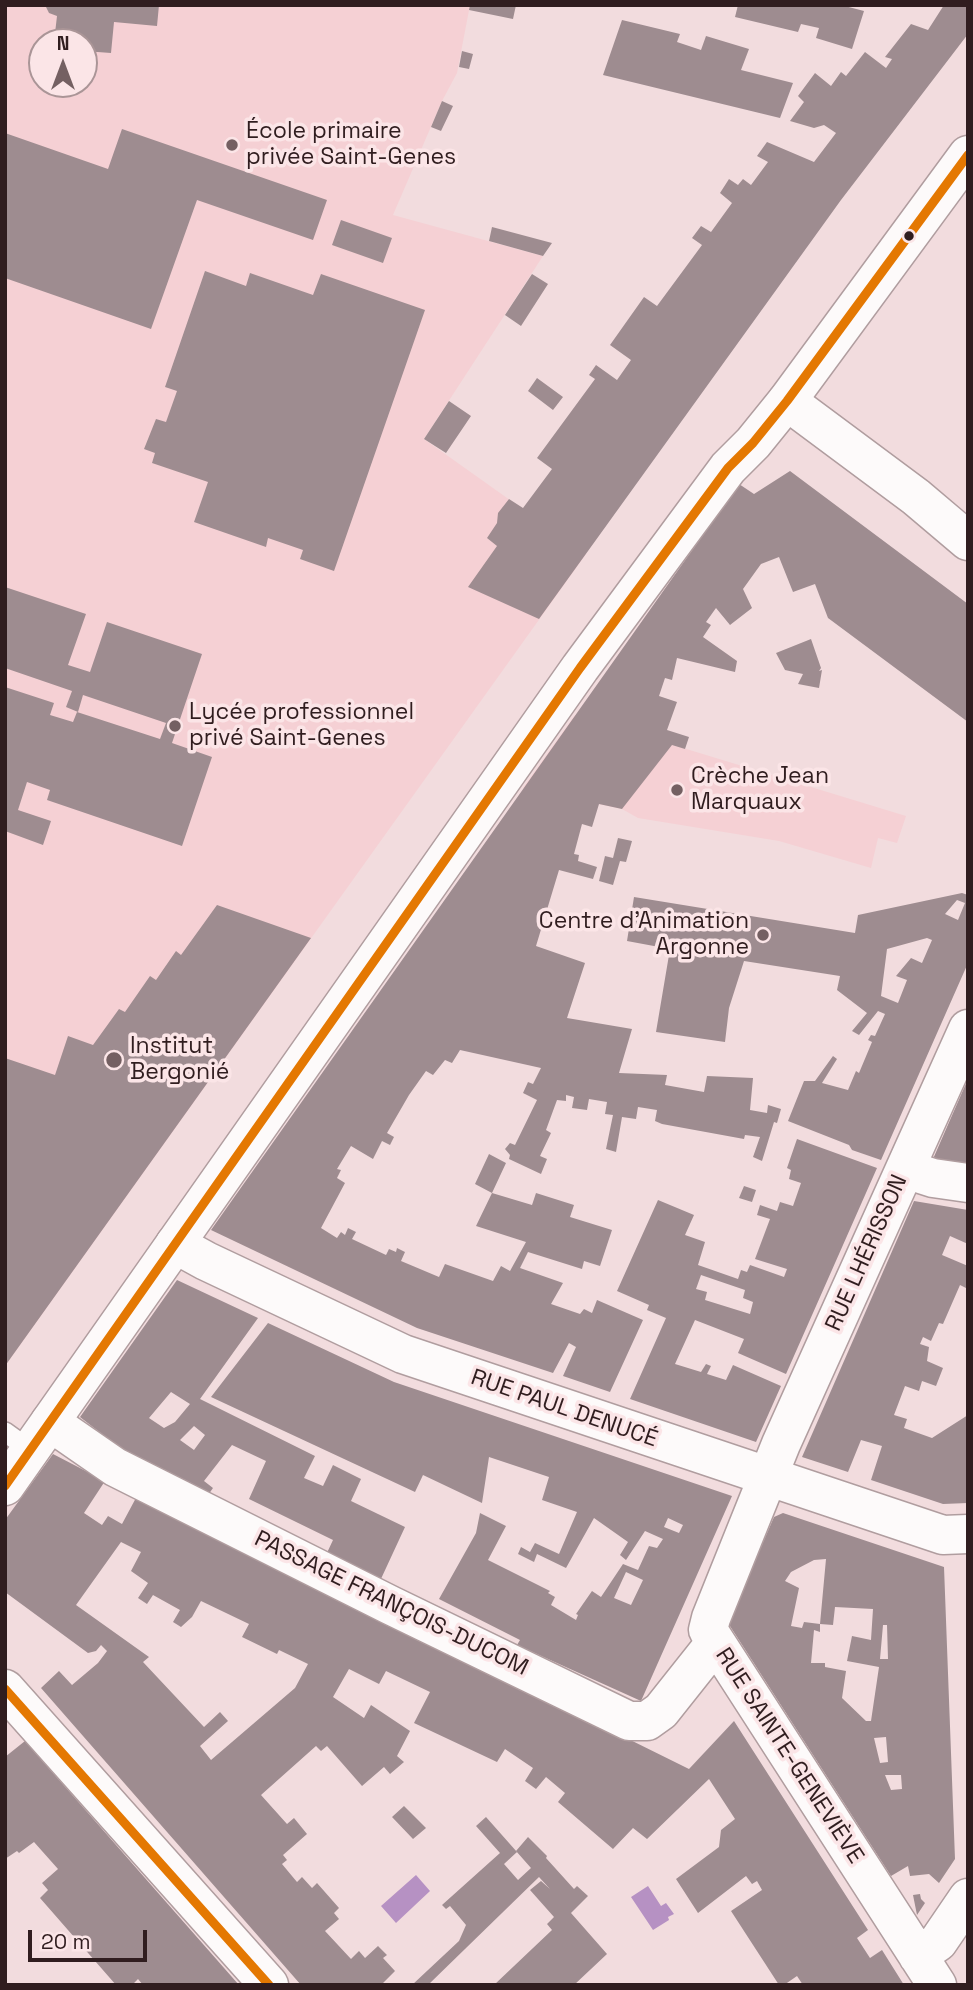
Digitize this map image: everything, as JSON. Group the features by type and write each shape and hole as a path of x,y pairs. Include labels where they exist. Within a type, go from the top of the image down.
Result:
{"street":[{"path":"5,1486 28,1435 175,1244 580,668 729,468 787,401 968,155"},
{"path":"787,401 916,498 968,541"},
{"name":"RUE LHÉRISSON","path":"768,1477 968,1029"},
{"path":"905,1169 933,1178 968,1183"},
{"name":"RUE PAUL DENUCÉ","path":"175,1244 403,1354 943,1535 968,1534"},
{"name":"PASSAGE FRANÇOIS-DUCOM","path":"28,1435 115,1467 629,1721 647,1721 661,1712 715,1643"},
{"name":"RUE SAINTE-GENEVIÈVE","path":"768,1477 708,1630 927,1970"},
{"path":"5,1689 270,1985"},
{"path":"927,1970 938,1942 968,1898"}],"shaded area":[{"path":"5,5 470,5 457,73 442,101 393,215 543,256 424,439 586,554 5,1366"},
{"name":"Crèche Jean Marquaux","path":"575,715 906,816 897,843 878,838 871,868 779,841 638,818 622,809 523,788"},
{"path":"416,1875 430,1891 396,1923 381,1906"},
{"path":"648,1886 661,1906 666,1903 674,1914 653,1930 631,1897"}],"building":[{"path":"45,5 159,5 157,26 114,22 111,53 98,52 98,28 56,28 57,16 49,13"},
{"path":"470,5 516,5 513,19 469,10"},
{"path":"738,5 841,5 864,11 852,49 816,38 819,28 801,24 798,32 735,17"},
{"path":"944,5 968,5 968,34 841,200 539,619 468,587 497,546 487,538 497,523 498,513 509,499 523,508 552,469 537,458 595,379 589,375 596,365 617,380 631,360 610,345 644,297 657,306 702,245 692,238 701,226 711,232 732,203 720,193 729,179 738,185 743,179 751,185 768,162 757,156 767,142 814,162 836,133 824,125 814,128 790,121 804,102 798,96 815,73 831,86 841,72 846,76 865,52 886,68 892,59 885,57 911,24 928,30"},
{"path":"622,20 680,34 677,42 701,50 706,36 749,49 741,70 793,83 780,118 603,75"},
{"path":"462,51 473,54 469,69 459,67"},
{"path":"442,101 453,106 441,131 431,127"},
{"path":"122,129 327,200 313,240 197,200 151,329 5,278 5,133 108,169"},
{"path":"341,220 392,238 383,263 332,245"},
{"path":"492,227 552,243 543,256 489,241"},
{"path":"205,271 246,286 250,273 313,295 321,274 425,310 334,571 300,559 303,550 268,538 266,547 194,522 208,482 152,463 155,453 144,449 156,419 166,422 177,391 165,387"},
{"path":"532,274 548,284 521,326 505,315"},
{"path":"537,378 563,397 553,410 528,391"},
{"path":"449,401 471,416 446,453 424,439"},
{"path":"790,471 968,604 968,722 828,618 815,584 793,592 779,557 761,564 743,589 752,608 730,625 716,608 706,622 711,625 703,637 737,661 735,672 677,658 672,680 665,678 659,696 677,702 667,730 689,737 685,749 672,745 622,809 599,804 592,827 582,824 574,854 579,855 578,861 597,867 593,879 559,870 536,946 585,963 567,1018 632,1029 619,1073 667,1075 665,1085 704,1092 707,1076 753,1078 750,1110 767,1113 768,1105 781,1109 777,1123 774,1122 762,1161 753,1157 760,1137 745,1135 744,1139 662,1124 655,1121 657,1110 638,1107 636,1119 622,1117 616,1152 606,1149 613,1115 605,1114 607,1102 589,1099 587,1110 572,1108 574,1097 566,1095 566,1101 557,1100 546,1130 551,1133 540,1156 547,1159 541,1174 509,1159 510,1155 505,1149 510,1143 515,1145 537,1100 523,1093 528,1082 533,1084 541,1068 460,1050 452,1063 445,1060 433,1075 426,1071 387,1133 394,1137 390,1145 382,1141 373,1159 351,1146 337,1169 341,1170 337,1178 345,1183 321,1228 337,1238 341,1232 345,1235 348,1228 356,1232 352,1239 386,1255 389,1249 396,1252 397,1248 405,1252 401,1261 439,1277 445,1264 493,1281 501,1266 510,1271 526,1242 476,1226 492,1193 532,1205 536,1193 574,1205 570,1217 612,1230 600,1266 584,1261 582,1269 528,1252 520,1268 563,1283 551,1304 580,1314 584,1309 592,1313 597,1300 643,1320 610,1392 563,1376 576,1347 569,1343 553,1373 417,1328 211,1230 739,484 754,494"},
{"path":"5,587 86,614 68,665 90,672 107,622 202,654 172,743 212,757 182,846 47,800 50,790 27,782 18,810 51,821 43,845 5,831 5,687 54,703 50,715 73,722 77,712 160,739 166,723 83,695 78,712 66,707 72,691 5,668"},
{"path":"811,639 821,668 819,671 822,670 819,688 798,684 803,674 785,670 776,653"},
{"path":"618,838 632,841 626,862 620,861 613,885 599,881 605,856 613,858"},
{"path":"962,893 968,895 968,963 881,1160 788,1121 804,1081 815,1081 833,1056 837,1059 822,1083 848,1090 856,1071 859,1073 872,1042 868,1040 871,1035 875,1036 885,1014 878,1011 859,1035 852,1031 867,1013 837,990 840,976 744,961 729,1008 725,1042 656,1032 670,949 627,941 634,897 855,933 858,915","holes":["957,900 965,903 958,920 945,914","927,938 932,940 922,963 911,958 896,976 907,980 898,1003 881,996 887,949"]},
{"name":"Institut Bergonié","path":"217,905 311,938 5,1366 5,1058 55,1075 68,1036 93,1045 119,1009 125,1012 150,976 156,980 176,951 181,955"},
{"path":"968,1079 968,1163 933,1159 957,1104"},
{"path":"797,1139 877,1168 786,1374 738,1353 744,1339 695,1320 675,1364 701,1372 706,1364 711,1366 707,1374 726,1380 733,1365 781,1386 756,1442 630,1399 666,1318 647,1310 649,1305 617,1291 658,1200 694,1215 685,1235 705,1242 698,1265 738,1279 741,1270 747,1272 750,1265 784,1277 787,1269 755,1259 770,1219 757,1215 760,1205 777,1211 780,1202 793,1206 801,1183 789,1179 791,1170 787,1168","holes":["701,1275 745,1290 743,1298 753,1302 750,1314 705,1300 707,1292 696,1289"]},
{"path":"489,1154 506,1163 492,1193 475,1184"},
{"path":"744,1186 756,1190 752,1202 739,1198"},
{"path":"914,1201 968,1210 968,1244 950,1236 942,1255 968,1266 968,1289 960,1285 943,1324 939,1323 931,1341 923,1337 920,1344 929,1347 927,1361 943,1368 936,1386 922,1381 919,1391 905,1386 894,1415 907,1419 904,1428 932,1438 968,1415 968,1503 943,1504 871,1480 882,1446 861,1440 848,1472 802,1457"},
{"path":"177,1280 258,1318 200,1399 315,1456 304,1478 323,1486 333,1465 361,1479 351,1501 405,1527 380,1581 326,1555 333,1540 249,1499 266,1461 232,1445 204,1481 213,1488 206,1498 147,1469 80,1417","holes":["171,1392 190,1404 175,1422 164,1428 149,1418","194,1426 205,1435 194,1450 180,1440"]},
{"path":"268,1323 394,1382 732,1496 641,1701 517,1645 520,1640 439,1599 476,1533 480,1513 506,1526 488,1560 550,1591 548,1593 555,1597 551,1605 576,1620 576,1614 592,1591 601,1597 623,1564 638,1570 649,1546 657,1548 663,1539 645,1531 626,1560 620,1555 628,1542 594,1518 566,1568 537,1554 534,1562 518,1554 521,1547 530,1552 535,1543 559,1554 577,1512 542,1500 549,1477 489,1457 482,1503 423,1475 415,1492 211,1397","holes":["668,1518 683,1525 679,1533 664,1527","626,1572 643,1580 631,1605 614,1598"]},
{"path":"53,1454 105,1481 84,1513 102,1525 108,1516 122,1524 137,1496 689,1769 734,1721 868,1930 857,1938 870,1958 882,1950 904,1985 803,1985 797,1976 784,1985 779,1985 731,1911 762,1890 757,1881 752,1884 746,1876 698,1913 676,1879 719,1847 721,1830 735,1819 709,1779 647,1839 633,1828 613,1849 558,1802 565,1793 546,1777 536,1789 525,1781 533,1768 505,1749 497,1762 414,1723 430,1692 386,1671 379,1684 349,1669 333,1697 364,1718 371,1705 410,1731 397,1756 404,1762 390,1774 384,1767 362,1786 327,1746 321,1751 316,1746 261,1795 287,1824 294,1818 307,1834 283,1855 287,1860 282,1864 297,1882 302,1877 312,1888 317,1883 339,1908 334,1913 339,1919 325,1931 351,1959 359,1951 365,1958 378,1946 387,1955 383,1958 395,1971 381,1985 301,1985 41,1688 59,1671 72,1685 98,1663 107,1651 101,1645 96,1651 88,1653 5,1592 5,1520","holes":["121,1542 141,1552 131,1571 148,1583 138,1598 147,1604 153,1595 180,1610 173,1622 181,1627 192,1617 201,1601 249,1624 242,1637 277,1654 279,1650 308,1664 295,1688 211,1760 200,1746 228,1721 220,1712 204,1727 143,1662 149,1657 76,1605"]},
{"path":"783,1513 944,1567 955,1859 939,1883 929,1874 910,1876 908,1866 891,1876 728,1623 774,1517","holes":["826,1559 820,1624 804,1622 802,1628 791,1626 799,1588 785,1581 791,1572 814,1560","835,1607 873,1609 871,1640 852,1636 847,1661 879,1667 871,1721 866,1721 842,1698 846,1671 825,1667 825,1663 811,1663 814,1630 820,1632 820,1624 833,1625","883,1625 887,1625 888,1659 880,1659","886,1737 888,1762 880,1763 874,1738","885,1775 901,1775 902,1789 891,1790"]},
{"path":"25,1741 239,1985 143,1985 138,1979 132,1985 116,1985 40,1898 48,1890 42,1883 58,1869 34,1842 5,1859 5,1757"},
{"path":"404,1806 426,1828 413,1839 392,1817"},
{"path":"486,1817 516,1851 528,1837 574,1889 577,1886 588,1896 571,1913 607,1954 574,1985 494,1985 552,1930 547,1924 554,1917 530,1890 541,1881 550,1889 539,1877 428,1985 412,1985 459,1941 466,1925 450,1906 446,1909 442,1905 500,1853 476,1826","holes":["517,1852 531,1868 518,1880 504,1864"]},
{"path":"920,1894 925,1903 917,1915 913,1895"}],"transit line":[{"path":"5,1486 580,668 728,468 753,443 787,401 968,155"},
{"path":"5,1689 269,1985"}],"place":[{"name":"École primaire privée Saint-Genes","path":"232,145"},
{"name":"Lycée professionnel privé Saint-Genes","path":"175,726"},
{"name":"Crèche Jean Marquaux","path":"677,790"},
{"name":"Centre d'Animation Argonne","path":"763,935"},
{"name":"Institut Bergonié","path":"114,1060"}]}
